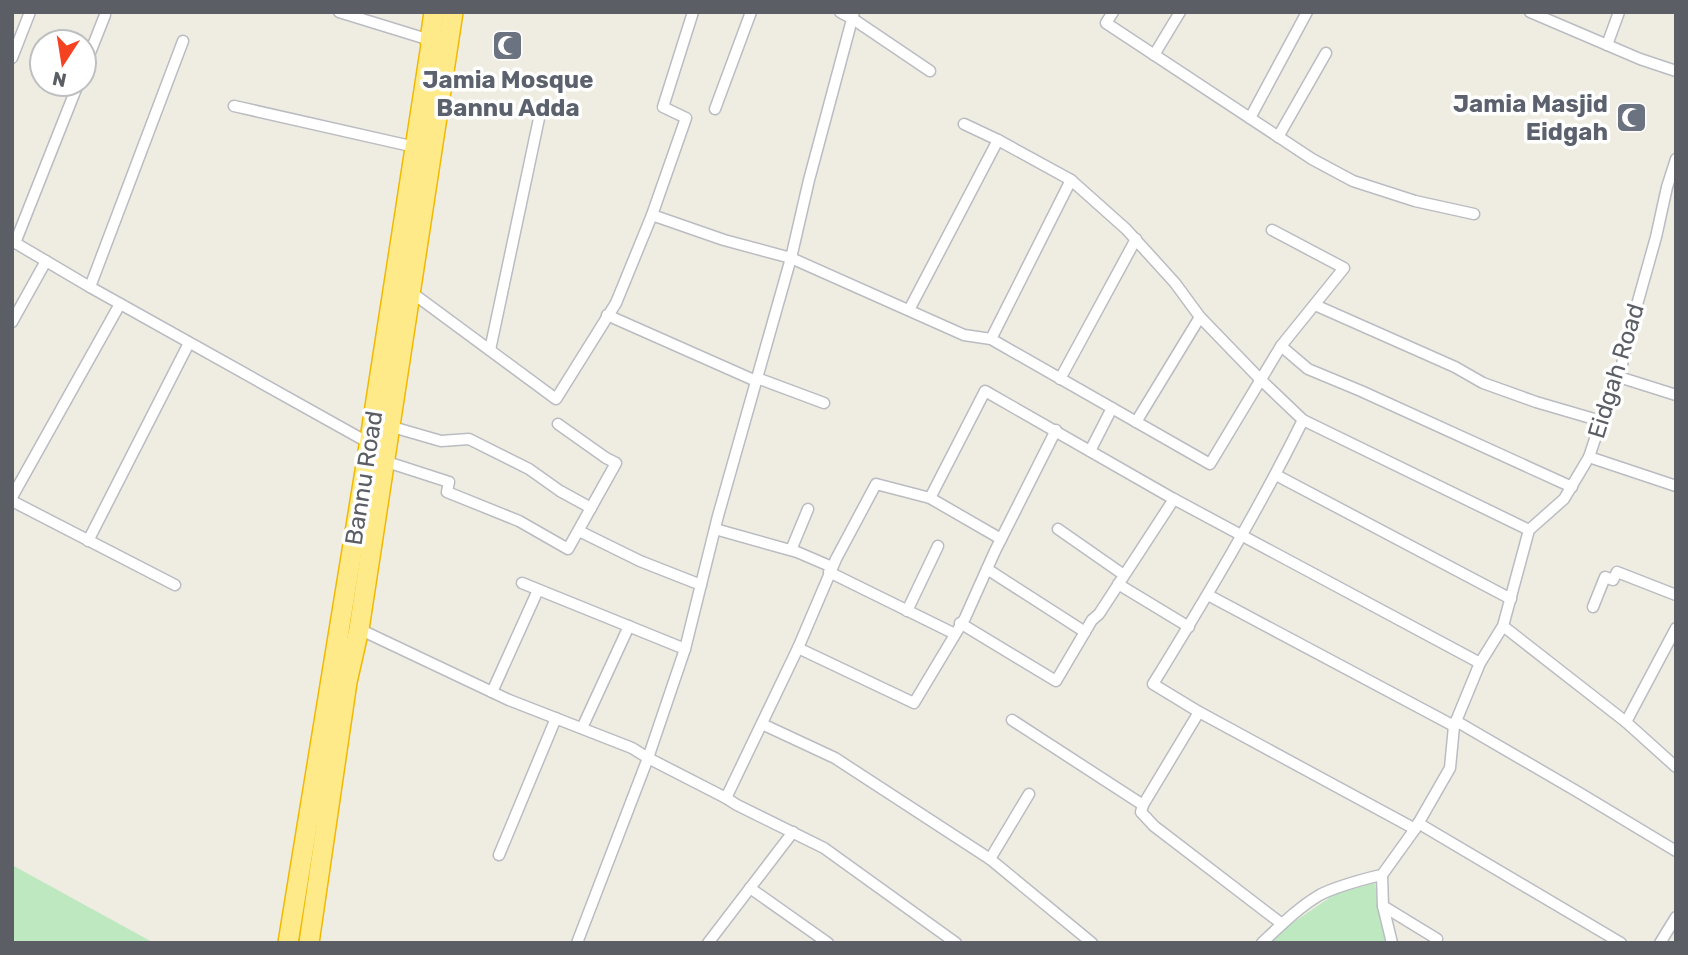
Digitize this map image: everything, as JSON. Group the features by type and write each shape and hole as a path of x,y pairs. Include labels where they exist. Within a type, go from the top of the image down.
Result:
{"highway":[{"name":"Bannu Road","path":"288,943 369,443 434,12"},
{"name":"Bannu Road","path":"309,943 347,682 359,629 453,12"}],"street":[{"path":"12,58 30,12"},
{"path":"339,12 430,40"},
{"path":"411,292 556,398 616,303 652,215 686,118 663,107 693,12"},
{"path":"715,109 751,12"},
{"path":"840,12 853,16 930,71"},
{"path":"1113,12 1106,23 1312,159 1353,181 1415,201 1474,214"},
{"path":"1154,55 1180,12"},
{"path":"1250,118 1307,12"},
{"path":"1530,12 1607,46 1676,72"},
{"path":"1607,46 1619,12"},
{"path":"98,33 105,15"},
{"path":"577,943 648,758 685,649 715,529 791,258 853,16"},
{"path":"90,287 183,41"},
{"path":"1278,137 1326,52"},
{"path":"72,98 14,242 369,443"},
{"path":"234,106 415,147"},
{"path":"490,350 541,110"},
{"path":"964,124 1071,180 1136,239 1175,283 1200,317 1303,420 1529,530 1503,626 1480,663 1455,724 1450,768 1416,826 1382,875 1383,906 1392,943"},
{"path":"909,310 998,140"},
{"name":"Eidgah Road","path":"1529,530 1564,499 1589,457 1619,377 1671,188 1676,159"},
{"path":"991,339 1071,180"},
{"path":"652,215 724,240 791,258 964,335 991,339 1210,464 1281,346 1344,268 1272,230"},
{"path":"1060,379 1136,239"},
{"path":"12,322 46,261"},
{"path":"120,304 12,499 175,585"},
{"path":"1315,305 1455,367 1483,383 1601,421"},
{"path":"607,315 757,379 824,403"},
{"path":"1136,422 1200,317"},
{"path":"88,541 189,342"},
{"path":"1281,346 1308,369 1572,487"},
{"path":"1619,377 1676,395"},
{"path":"930,498 985,391 1241,536 1480,663"},
{"path":"1090,451 1112,408"},
{"path":"1303,420 1276,475 1208,595 1153,684 1199,712 1416,826 1621,943"},
{"path":"384,461 449,482 447,492 519,521 568,549 616,463 558,424"},
{"path":"389,426 442,440 468,439 529,469 560,491 591,508"},
{"path":"798,648 914,703 965,618 1056,430"},
{"path":"1589,457 1676,486"},
{"path":"1276,475 1511,599"},
{"path":"726,798 798,648 831,570 876,484 930,498 1001,539"},
{"path":"960,623 1056,681 1085,632 1174,499"},
{"path":"791,550 808,509"},
{"path":"715,529 791,550 955,634"},
{"path":"1058,529 1121,579 1189,627"},
{"path":"579,531 640,561 701,585"},
{"path":"907,611 938,546"},
{"path":"987,569 1085,632"},
{"path":"1593,607 1605,578 1613,580 1617,572 1676,596"},
{"path":"522,583 685,649"},
{"path":"492,692 538,590"},
{"path":"1208,595 1455,724 1578,792 1676,851"},
{"path":"582,727 629,626"},
{"path":"1503,626 1626,722 1676,767"},
{"path":"1626,722 1676,628"},
{"path":"359,629 492,692 632,748 824,848 956,943"},
{"path":"1199,712 1141,812 1154,826 1282,924"},
{"path":"499,855 556,718"},
{"path":"1012,720 1143,805"},
{"path":"762,724 835,758 990,859 1093,943"},
{"path":"990,859 1029,794"},
{"path":"708,943 793,832"},
{"path":"1262,943 1320,895 1382,875"},
{"path":"750,888 812,939 828,943"},
{"path":"1383,906 1438,942"},
{"path":"1660,943 1676,917"}],"green space":[{"path":"12,865 154,943 12,943"},
{"path":"1375,883 1386,943 1269,943 1288,926 1335,894"}],"place":[{"name":"Jamia Mosque Bannu Adda","path":"508,46"},
{"name":"Jamia Masjid Eidgah","path":"1631,118"}]}
